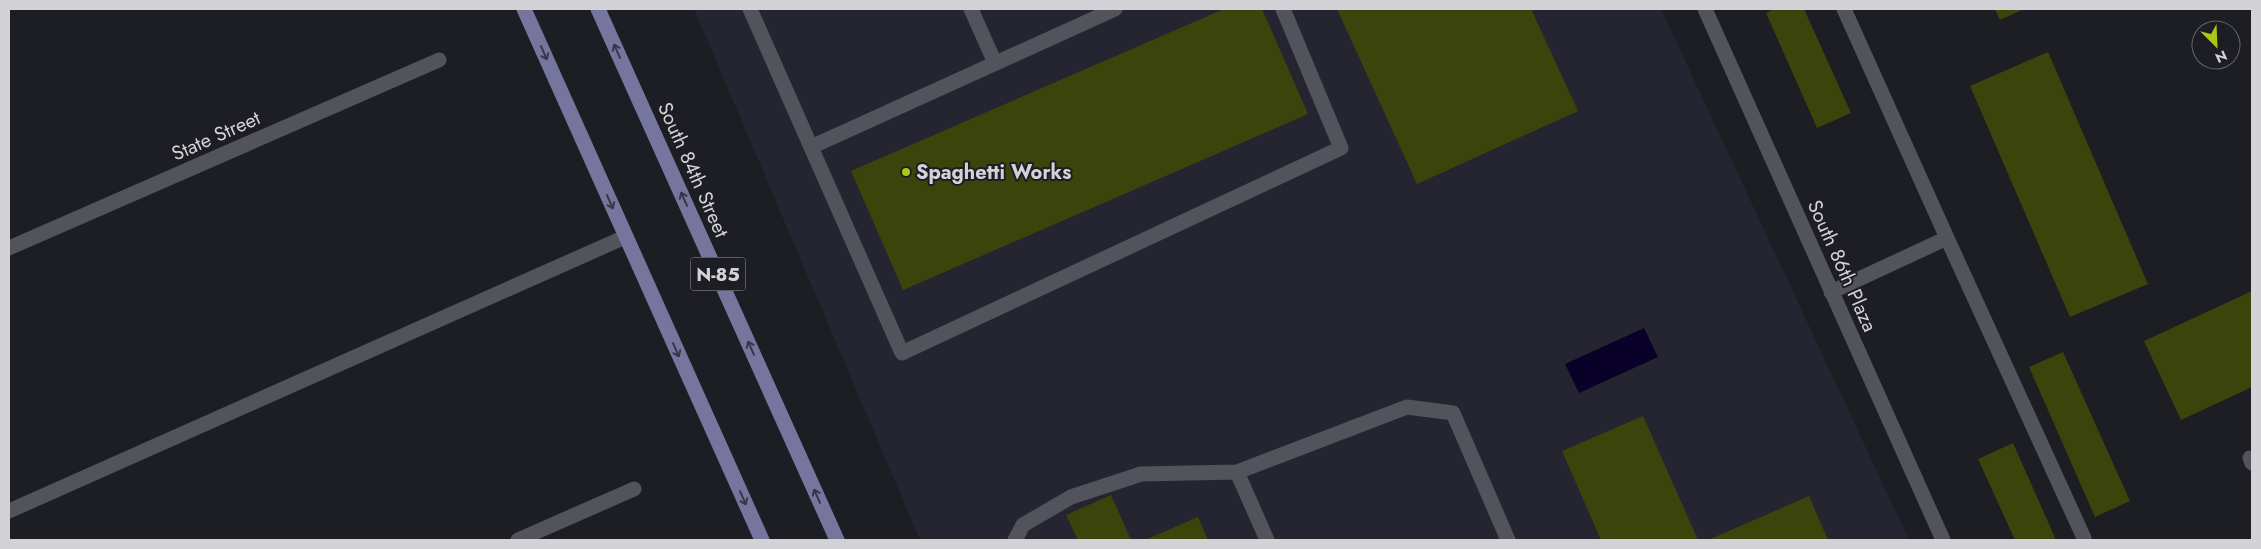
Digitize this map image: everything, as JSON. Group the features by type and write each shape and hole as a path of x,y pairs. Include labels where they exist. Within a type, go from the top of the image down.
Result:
{"main road":[{"path":"524,9 762,540"},
{"name":"South 84th Street","path":"598,9 837,540"}],"street":[{"path":"750,9 902,353 1341,148 1283,9"},
{"path":"971,9 995,63"},
{"path":"810,147 1115,9"},
{"name":"South 86th Plaza","path":"1705,9 1943,540"},
{"path":"1844,9 2084,538"},
{"name":"State Street","path":"9,248 439,60"},
{"path":"9,511 625,237"},
{"path":"1832,292 1947,238"},
{"path":"1015,540 1023,524 1071,497 1141,474 1237,472 1407,407 1452,413 1508,540"},
{"path":"1237,472 1267,540"},
{"path":"518,540 634,489"}],"shaded area":[{"path":"694,9 1661,9 1909,540 920,540"},
{"path":"1644,328 1658,357 1579,393 1565,364"}],"building":[{"path":"1224,9 1262,9 1308,114 903,290 851,171"},
{"path":"1337,9 1531,9 1578,111 1417,184"},
{"path":"1774,9 1804,9 1851,113 1817,128 1766,13"},
{"path":"1995,9 2024,9 2000,20"},
{"path":"2048,52 2148,284 2070,317 1970,86"},
{"path":"2252,291 2252,387 2181,420 2144,341"},
{"path":"2063,352 2130,501 2095,517 2029,367"},
{"path":"1643,416 1698,540 1601,540 1562,451"},
{"path":"2013,443 2056,540 2015,540 1978,459"},
{"path":"1111,495 1131,540 1078,540 1066,515"},
{"path":"1809,496 1828,540 1708,540"},
{"path":"1198,517 1208,540 1145,540"}],"place":[{"name":"Spaghetti Works","path":"906,172"}]}
